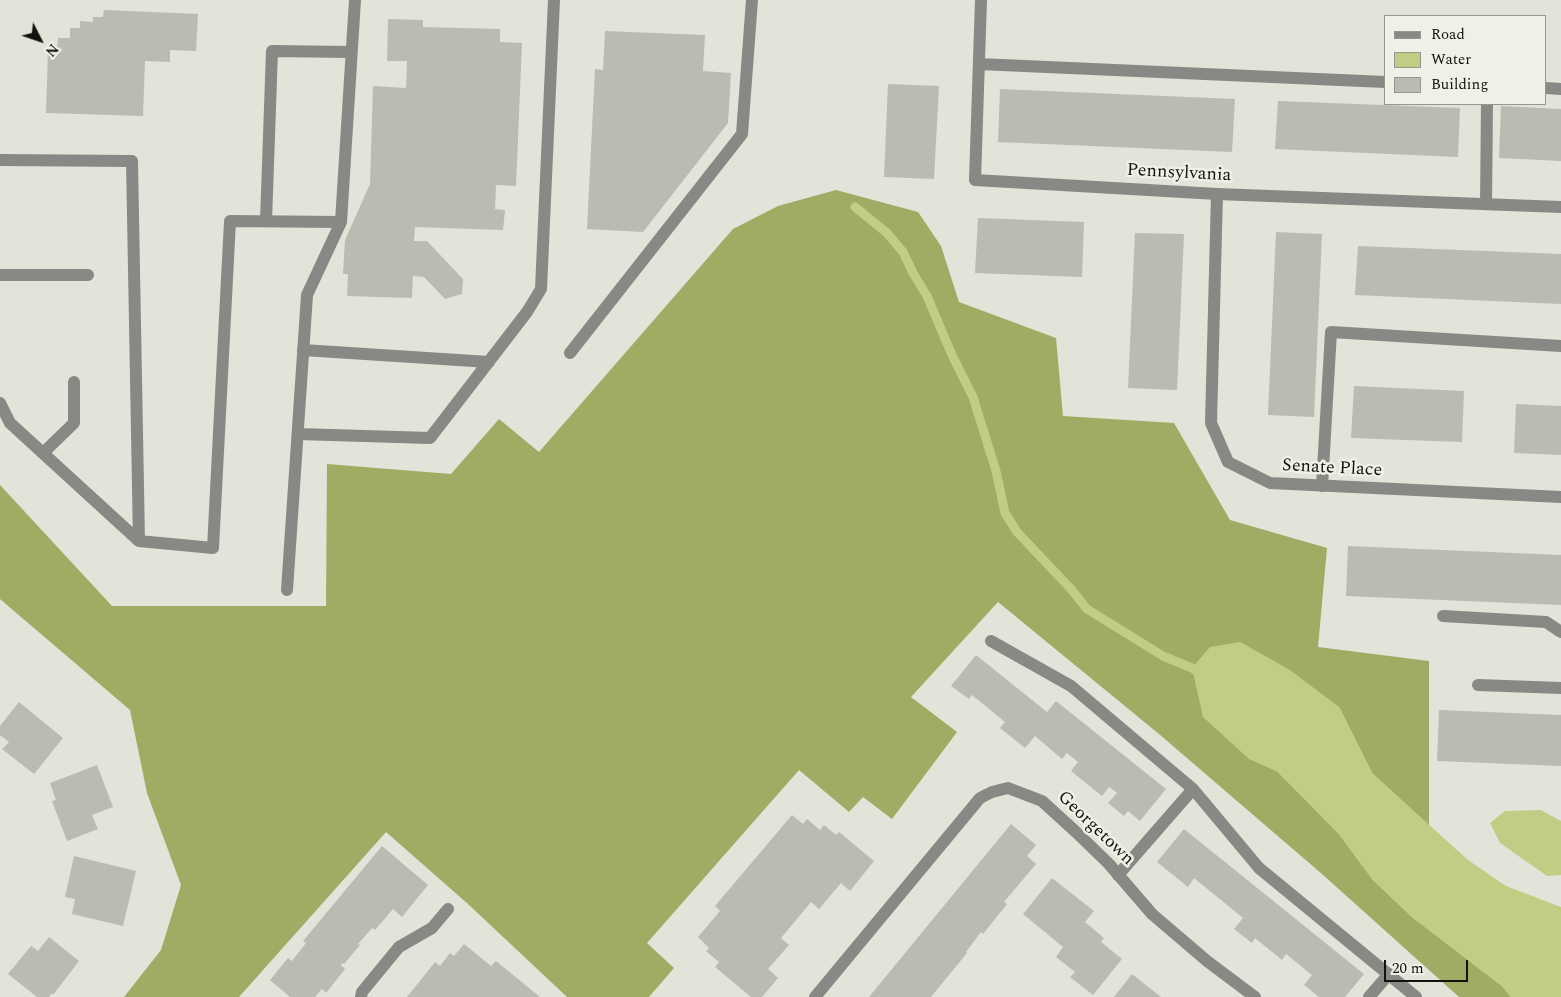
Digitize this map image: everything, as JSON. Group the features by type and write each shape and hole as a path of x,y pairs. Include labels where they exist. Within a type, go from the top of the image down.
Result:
{"street":[{"path":"287,590 307,295 341,222 355,0"},
{"path":"298,434 430,438 527,312 541,289 554,0"},
{"path":"570,353 742,134 752,0"},
{"name":"Pennsylvania","path":"981,0 975,180 1217,194 1561,207"},
{"path":"266,222 272,52 351,52"},
{"path":"979,64 1384,82"},
{"path":"1546,88 1561,89"},
{"path":"1486,204 1487,105"},
{"path":"0,160 132,160 139,541"},
{"name":"Senate Place","path":"1217,194 1211,423 1228,462 1270,483 1561,497"},
{"path":"0,404 10,423 139,541 213,548 230,221 341,222"},
{"path":"0,275 88,275"},
{"path":"1322,486 1332,332 1561,346"},
{"path":"303,350 489,362"},
{"path":"43,453 74,423 74,382"},
{"path":"1443,616 1546,622 1561,632"},
{"path":"991,641 1071,686 1192,789 1259,868 1416,997"},
{"path":"1478,684 1561,688"},
{"name":"Georgetown","path":"815,997 980,798 992,792 1008,788 1042,801 1076,832 1118,875 1152,914 1207,961 1255,997"},
{"path":"1118,875 1192,789"},
{"path":"361,997 362,992 399,948 432,928 448,909"},
{"path":"1369,997 1389,974"}],"shaded area":[{"path":"836,190 918,212 941,246 959,302 1056,338 1063,416 1174,423 1230,520 1327,548 1318,647 1429,661 1429,826 1372,773 1339,707 1278,772 1339,834 1373,880 1412,917 1502,986 1511,997 1459,997 1322,874 1159,734 998,602 911,697 957,732 892,819 863,797 849,812 799,770 647,943 674,968 649,997 567,997 468,904 386,832 239,997 124,997 161,950 181,885 147,793 130,710 0,599 0,485 112,606 326,606 327,464 451,474 499,419 539,452 733,229 778,206"}],"water":[{"path":"1240,642 1290,670 1339,707 1372,773 1468,860 1506,886 1561,907 1561,997 1511,997 1502,986 1412,917 1373,880 1339,834 1278,772 1249,759 1203,717 1192,668 1210,647"},
{"path":"1541,810 1561,821 1561,875 1547,876 1500,843 1490,823 1505,811"}],"building":[{"path":"104,10 198,14 196,51 170,50 170,62 145,61 143,116 46,113 48,50 57,50 58,38 70,38 70,28 80,28 80,21 93,22 93,17 103,17"},
{"path":"388,19 423,20 423,27 500,29 500,42 522,43 516,186 496,185 495,209 505,210 503,230 415,227 414,241 427,241 463,279 462,294 445,299 424,277 413,276 412,298 347,296 348,274 343,274 345,240 370,184 373,86 406,88 407,61 387,61"},
{"path":"605,31 705,35 703,71 731,73 728,123 643,232 587,229 595,69 603,70"},
{"path":"888,84 939,86 934,179 884,177"},
{"path":"1000,89 1235,99 1232,152 998,142"},
{"path":"1278,101 1460,108 1458,157 1275,149"},
{"path":"1501,106 1561,109 1561,161 1499,158"},
{"path":"978,218 1084,222 1082,277 975,273"},
{"path":"1276,232 1322,234 1314,417 1268,415"},
{"path":"1135,233 1184,234 1177,390 1128,388"},
{"path":"1358,246 1561,254 1561,304 1355,295"},
{"path":"1354,386 1464,391 1462,442 1351,438"},
{"path":"1516,404 1561,406 1561,455 1514,453"},
{"path":"1348,546 1561,555 1561,605 1346,596"},
{"path":"976,655 1047,712 1056,701 1166,789 1140,821 1128,811 1124,816 1108,803 1117,793 1109,787 1102,796 1071,771 1078,762 1067,753 1062,759 1035,736 1025,748 1000,728 1005,722 972,695 969,699 951,686"},
{"path":"19,702 63,738 34,774 2,749 9,742 0,735 0,726"},
{"path":"1439,710 1561,715 1561,766 1437,761"},
{"path":"97,765 113,807 92,815 98,829 67,841 52,801 56,800 50,783"},
{"path":"792,815 803,824 807,819 820,830 824,825 836,835 839,832 874,861 850,891 841,883 819,909 811,902 781,938 789,945 768,969 778,978 762,997 751,997 715,967 719,962 706,951 709,948 698,937 720,911 715,906"},
{"path":"1011,824 1036,845 1027,856 1036,864 1004,902 1007,904 983,934 981,932 967,953 931,997 869,997"},
{"path":"1184,829 1364,974 1345,997 1319,997 1304,985 1312,975 1286,954 1282,960 1255,938 1252,943 1234,929 1243,918 1194,878 1188,887 1157,862"},
{"path":"382,846 428,885 402,917 393,909 375,930 372,928 344,964 342,963 341,965 345,969 326,993 322,989 315,997 290,997 270,980 288,958 292,961 306,943 303,941"},
{"path":"74,856 136,871 123,926 72,914 75,899 65,897"},
{"path":"1052,878 1094,911 1085,922 1104,938 1101,942 1122,959 1093,995 1070,977 1075,972 1056,957 1063,947 1023,914"},
{"path":"49,937 79,961 53,995 52,993 49,997 37,997 8,974 31,946 38,951"},
{"path":"464,944 491,966 496,961 540,997 407,997 435,962 440,966 450,953 454,956"},
{"path":"1132,974 1161,997 1114,997"}],"waterway":[{"path":"855,207 887,233 903,252 927,296 952,355 973,397 996,471 1005,513 1017,532 1071,589 1087,609 1163,656 1192,668 1201,674"}]}
